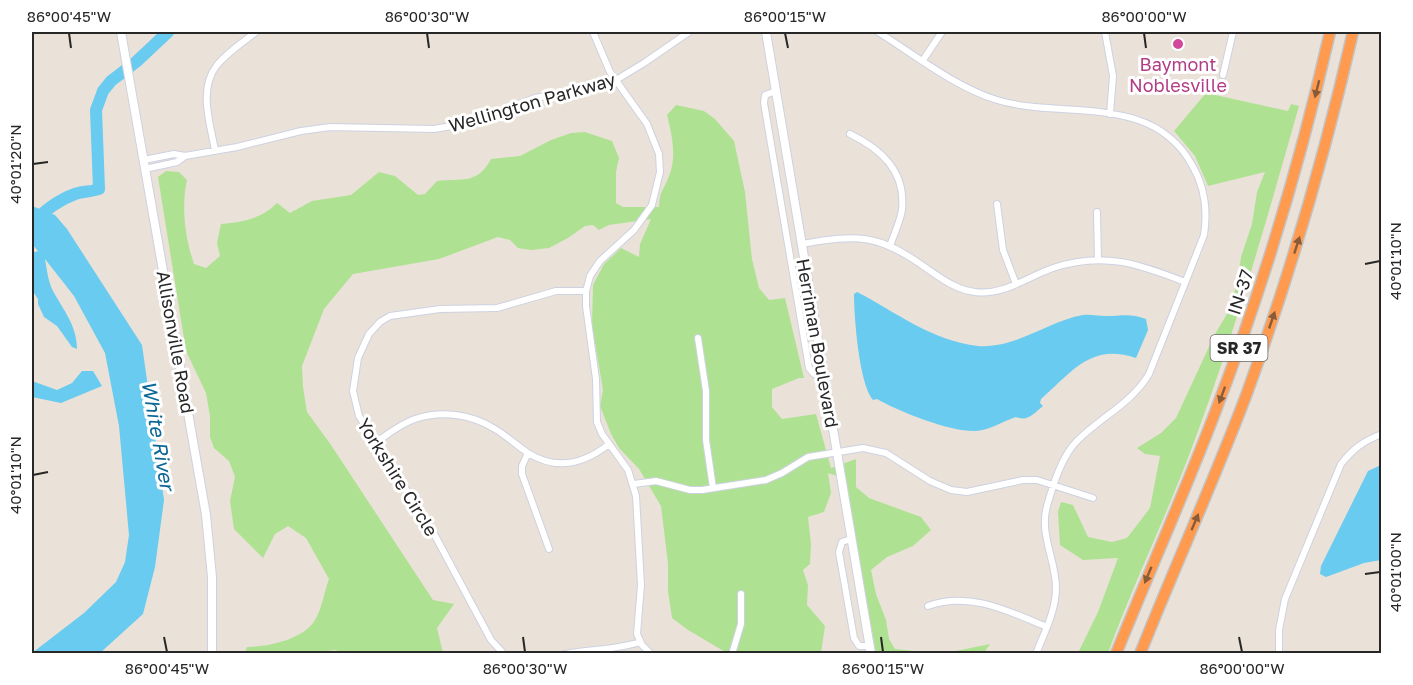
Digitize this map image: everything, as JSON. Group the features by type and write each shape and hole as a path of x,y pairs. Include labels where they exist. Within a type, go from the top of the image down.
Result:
{"highway":[{"name":"IN-37","path":"1116,654 1201,449 1254,305 1296,169 1330,32"},
{"name":"SR 37","path":"1140,654 1203,504 1256,366 1301,231 1353,32"},
{"path":"1333,115 1343,96 1359,32"}],"street":[{"name":"Allisonville Road","path":"121,32 208,527 212,577 212,654"},
{"path":"215,150 206,101 207,88 221,61 256,32"},
{"path":"593,32 610,72 653,134 659,154 660,172 656,196 648,212 634,230 600,261 590,276 586,291 599,429 623,461 634,484 641,585 637,624 640,642 651,654"},
{"name":"Wellington Parkway","path":"145,164 177,162 185,156 330,127 425,129 469,123 535,98 596,87 616,80 689,32"},
{"name":"Herriman Boulevard","path":"766,32 870,650"},
{"path":"878,32 969,89 998,100 1110,114 1144,122 1161,130 1179,144 1194,169 1205,196 1206,225 1200,247 1145,381 1130,398 1077,441 1065,460 1047,506 1045,522 1056,588 1054,605 1036,654"},
{"path":"923,60 942,32"},
{"path":"1105,32 1113,76 1110,114"},
{"path":"1222,75 1233,32"},
{"path":"776,91 765,94 764,103 807,362 810,371 814,374 824,374"},
{"path":"850,134 869,143 884,156 894,170 900,185 902,210 890,246"},
{"path":"997,204 1003,250 1016,284"},
{"path":"1097,212 1098,260"},
{"path":"802,244 848,237 870,239 906,253 946,282 966,290 992,292 1053,268 1098,260 1139,264 1185,282"},
{"name":"Yorkshire Circle","path":"504,654 491,640 432,530 359,416 354,400 353,384 358,358 365,339 380,322 390,316 412,311 497,308 556,291 586,291"},
{"path":"698,338 706,391 706,440 713,488"},
{"path":"375,443 400,426 416,419 431,415 454,415 469,417 487,424 528,453 553,463 569,464 584,460 609,444"},
{"path":"1279,654 1279,630 1285,599 1341,464 1354,448 1382,434"},
{"path":"634,484 656,482 697,490 713,488 771,478 804,459 837,451 863,448 886,453 942,488 959,492 977,491 1030,479 1093,498"},
{"path":"528,453 522,466 522,474 549,549"},
{"path":"851,539 840,544 839,552 854,638 860,646 870,650"},
{"path":"732,654 741,624 741,594"},
{"path":"928,606 944,600 980,602 1047,627"},
{"path":"565,654 619,648 640,642"}],"green space":[{"path":"1206,93 1288,111 1291,104 1299,106 1237,317 1209,401 1173,495 1108,653 1078,653 1098,612 1118,558 1083,560 1060,545 1058,512 1061,502 1073,505 1088,537 1112,542 1127,538 1150,508 1160,456 1145,454 1137,448 1161,433 1176,418 1214,336 1228,312 1238,281 1241,257 1252,224 1257,192 1265,172 1208,186 1195,156 1174,131"},
{"path":"676,105 704,111 715,119 734,141 745,192 752,259 759,288 769,300 785,298 804,378 772,389 772,407 782,419 816,414 831,468 856,459 856,487 869,498 921,517 931,530 913,546 887,557 871,570 876,594 886,620 889,639 895,649 934,653 876,653 845,479 828,473 831,493 824,512 808,517 811,544 810,564 803,570 808,585 807,605 825,626 821,653 727,653 672,618 661,506 639,469 619,448 600,406 603,390 592,325 593,285 604,264 621,248 639,257 640,244 651,219 609,225 599,230 593,225 585,226 549,248 531,250 518,248 510,240 498,237 439,259 353,274 324,309 302,366 307,412 433,600 454,604 437,628 443,653 347,654 335,650 311,653 245,653 247,647 285,641 310,627 319,611 329,579 306,538 288,526 275,534 263,558 234,529 230,501 235,477 229,461 214,448 210,437 210,416 206,393 186,351 158,177 166,171 179,172 187,180 184,211 188,244 194,264 206,268 220,256 217,243 221,224 251,219 265,213 277,203 290,213 312,201 351,195 379,172 395,176 418,195 425,194 437,181 474,177 486,167 491,159 520,156 551,140 571,133 585,132 612,141 619,158 616,172 616,203 623,207 659,207 661,194 673,161 672,138 667,115"},
{"path":"990,644 984,653 946,653"}],"water":[{"path":"32,206 55,215 67,229 142,345 164,500 155,567 143,614 100,653 32,653 84,613 116,582 125,562 129,535 119,426 105,353 74,296 45,259 53,291 75,333 77,349 72,347 57,326 44,317 38,299 32,290 32,253 38,251 32,244"},
{"path":"857,292 930,332 961,343 978,346 1006,343 1083,315 1141,317 1146,319 1148,330 1136,358 1107,354 1084,362 1041,399 1040,403 1043,406 1031,416 1016,417 981,430 965,430 925,420 877,399 873,400 864,380 858,349 854,294"},
{"path":"82,371 93,371 102,386 61,403 32,397 32,381 57,390 72,383"},
{"path":"1381,465 1381,560 1364,563 1326,577 1320,574 1321,566 1368,471"}],"waterway":[{"path":"32,224 46,210 63,199 99,189 96,110 103,91 111,81 136,62 168,32"}],"place":[{"name":"Baymont Noblesville","path":"1178,44"}],"water label":[{"name":"White River","path":"159,435"}]}
